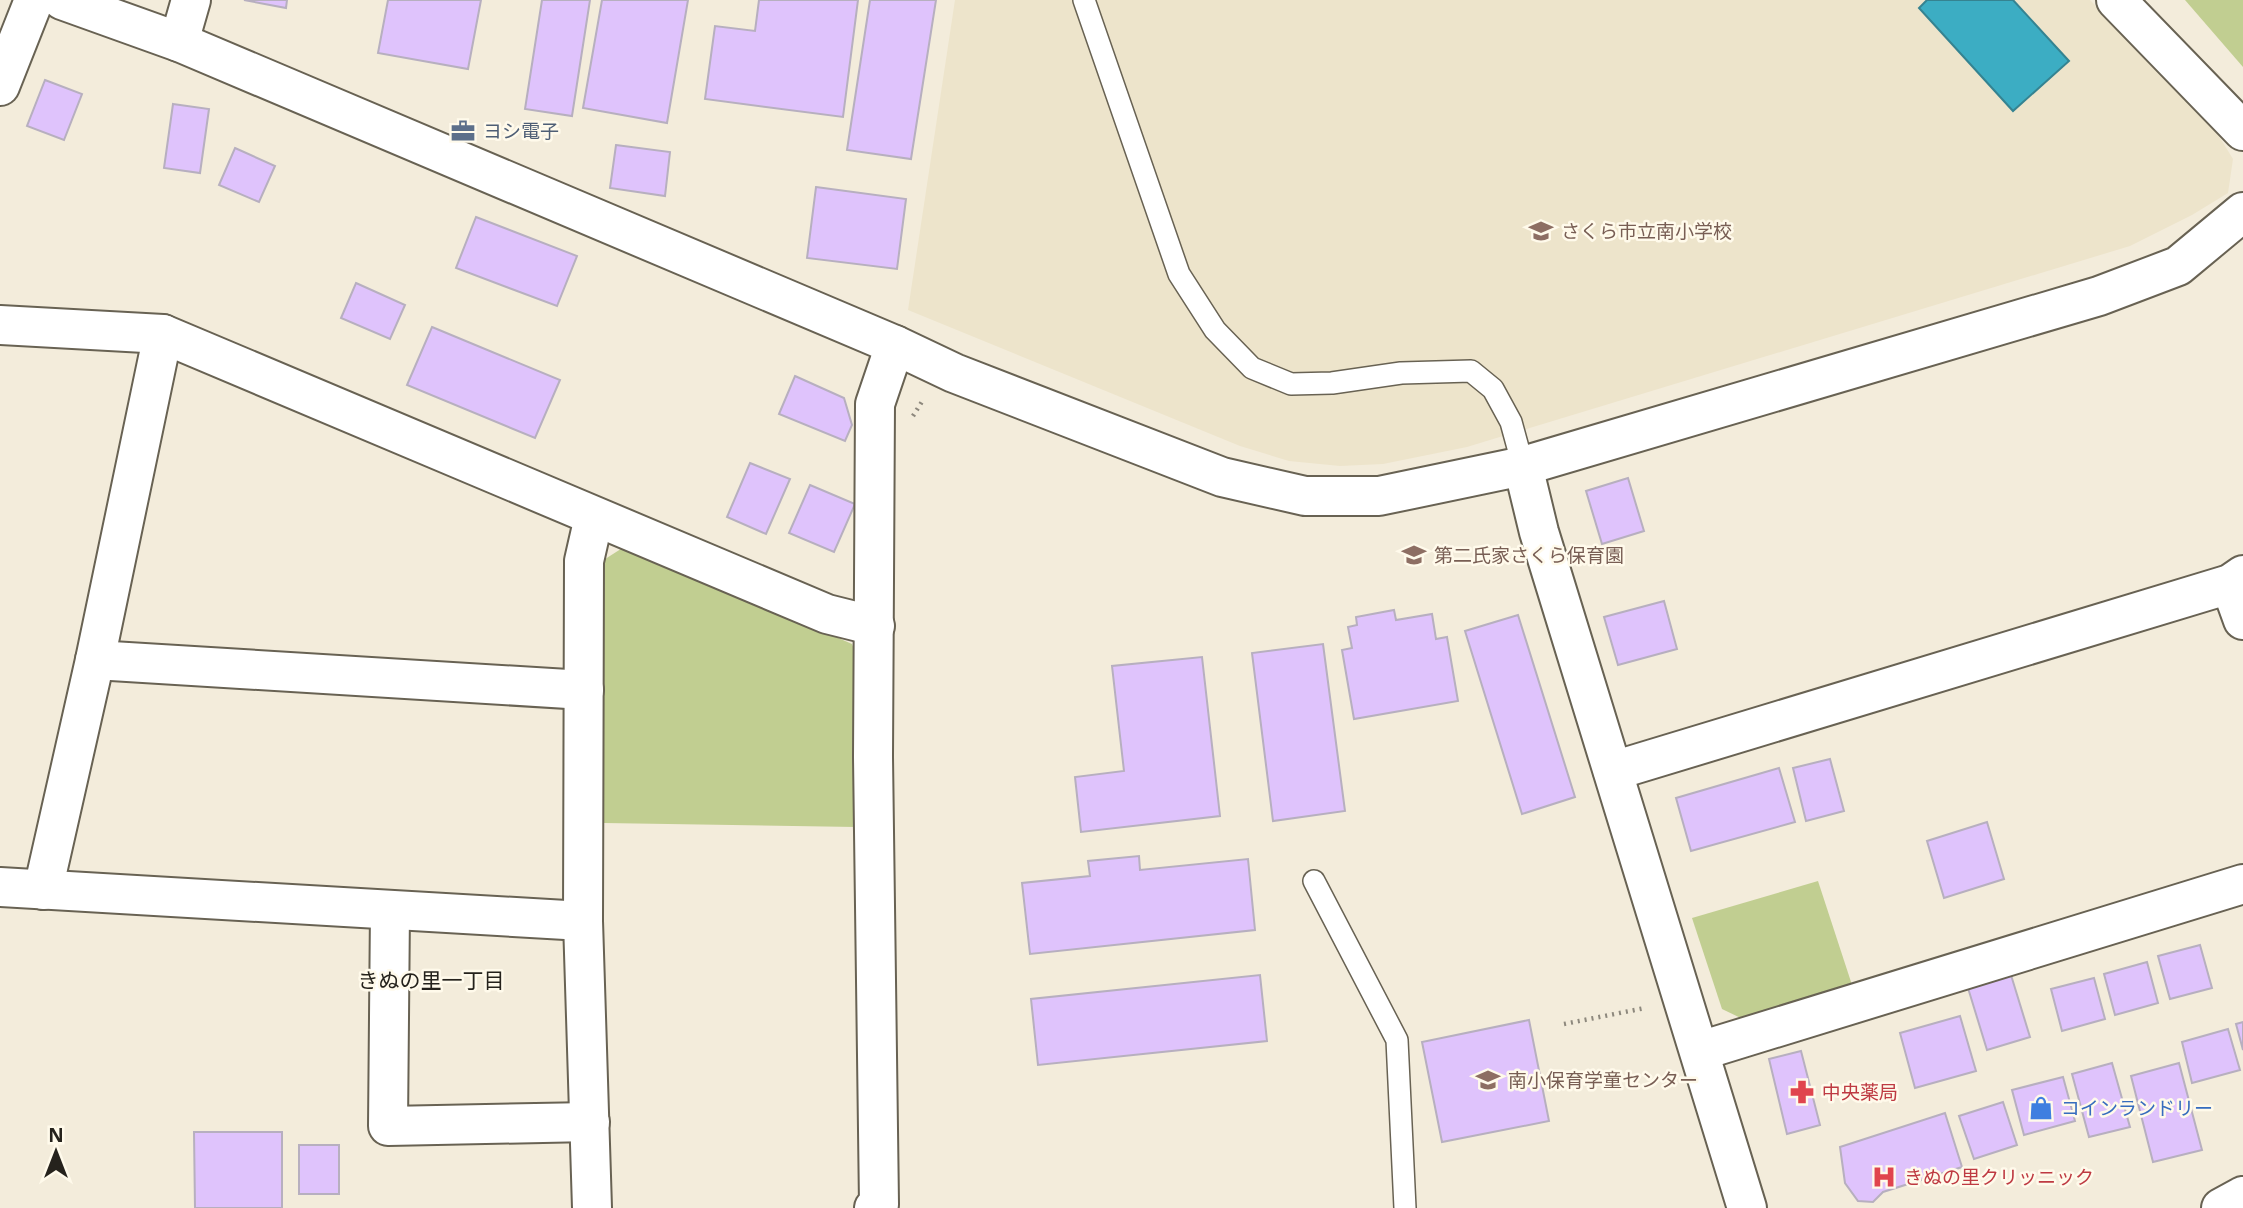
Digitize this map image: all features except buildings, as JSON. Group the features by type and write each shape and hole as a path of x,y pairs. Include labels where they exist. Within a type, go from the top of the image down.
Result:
{"street":[{"path":"0,86 34,0"},
{"path":"62,0 179,42 895,345 954,373 1222,477 1305,496 1379,496 1523,466 2099,296 2178,266 2243,212"},
{"path":"179,42 191,0"},
{"path":"2116,0 2243,131"},
{"path":"0,325 163,334 827,614 875,626"},
{"path":"43,890 95,660 163,334"},
{"path":"874,1208 879,1204 873,757 875,404 895,345"},
{"path":"1523,466 1539,532 1747,1208"},
{"path":"592,1208 583,921 584,561 594,517"},
{"path":"1613,771 2237,580 2243,620"},
{"path":"95,660 584,690"},
{"path":"1700,1051 2243,884"},
{"path":"0,887 583,921"},
{"path":"390,910 388,1126 590,1122"},
{"path":"2221,1208 2243,1196"}],"lane":[{"path":"1084,0 1180,274 1215,330 1252,368 1291,384 1332,383 1401,373 1471,371 1493,389 1511,422 1523,466"},
{"path":"1314,881 1397,1040 1405,1208"}],"path":[{"path":"1564,1024 1651,1007"}],"shaded area":[{"name":"さくら市立南小学校","path":"955,0 2090,0 2217,133 2233,159 2228,193 2192,215 2130,246 1467,447 1383,464 1340,466 1289,461 1240,446 908,310"}],"green space":[{"path":"2185,0 2243,0 2243,67"},
{"path":"627,545 852,644 860,663 856,827 604,823 599,563"},
{"path":"1818,881 1853,988 1747,1021 1722,1009 1692,918"}],"water":[{"path":"1927,0 2013,0 2069,61 2013,111 1919,8"}],"place":[{"name":"ヨシ電子","path":"463,131"},
{"name":"さくら市立南小学校","path":"1541,231"},
{"name":"第二氏家さくら保育園","path":"1414,555"},
{"name":"南小保育学童センター","path":"1488,1080"},
{"name":"中央薬局","path":"1802,1092"},
{"name":"コインランドリー","path":"2041,1108"},
{"name":"きぬの里クリッニック","path":"1884,1177"}],"district":[{"name":"きぬの里一丁目","path":"431,981"}]}
